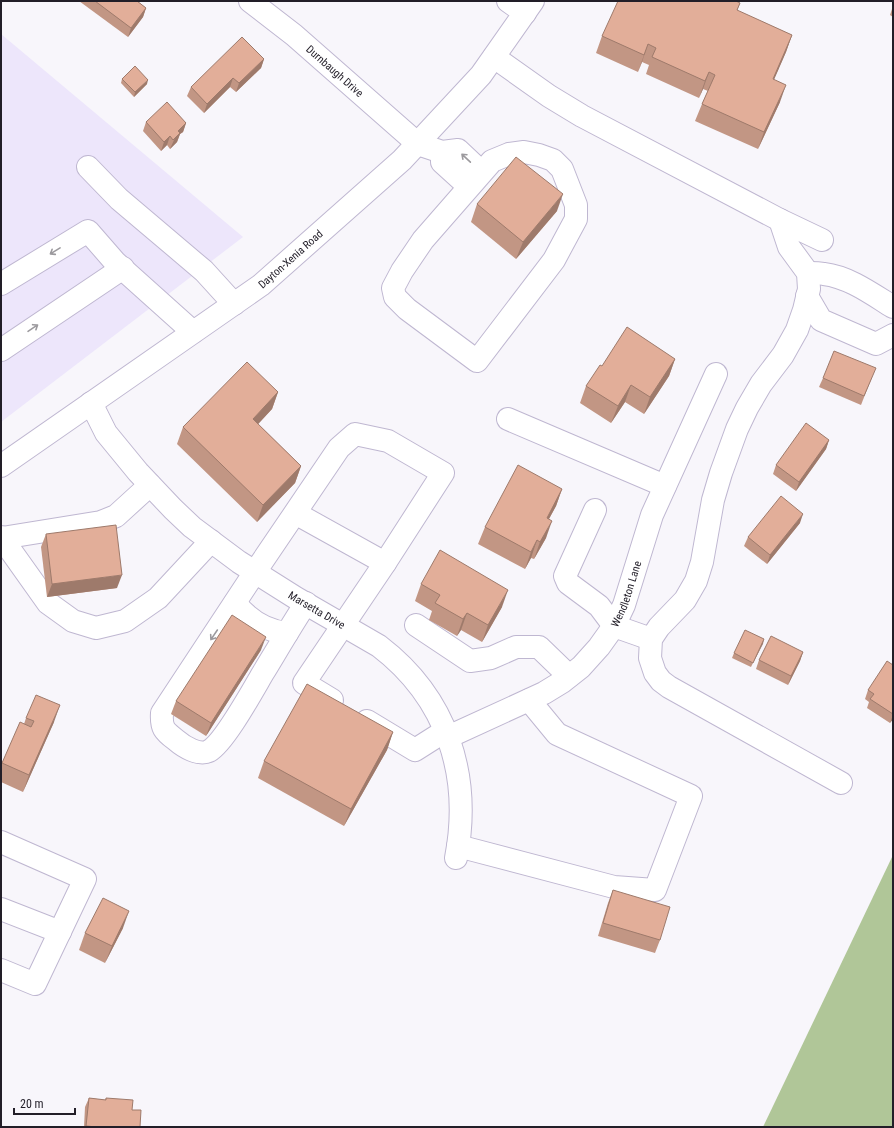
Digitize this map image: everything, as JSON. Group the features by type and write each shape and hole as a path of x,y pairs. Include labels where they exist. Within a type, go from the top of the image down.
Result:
{"street":[{"name":"Durnbaugh Drive","path":"250,1 294,35 418,144"},
{"name":"Dayton-Xenia Road","path":"1,466 261,285 402,160 418,144 481,75 494,57 522,5"},
{"path":"494,57 549,96 582,116 780,220 822,240"},
{"path":"418,144 442,152 458,150 475,166 474,180 423,240 402,271 393,288 395,297 407,309 477,361 554,260 576,219 576,205 562,169 553,160 539,155 524,152 509,154 492,161 474,180"},
{"path":"88,167 119,199 204,271 234,304"},
{"path":"780,220 788,247 808,273 807,296 797,330 783,355 747,408 737,429 713,500 702,562 696,581 684,600 659,627 651,639 650,658 655,673 661,681 669,687 841,783"},
{"path":"1,284 88,231 123,268 193,332"},
{"path":"1,350 123,268"},
{"path":"808,273 824,274 855,284 893,307"},
{"path":"807,296 821,320 876,344 893,335"},
{"name":"Wendleton Lane","path":"344,625 304,683 415,750 446,734 544,693 569,676 592,656 614,626 624,605 652,515 716,374"},
{"name":"Marsetta Drive","path":"91,404 106,433 138,472 192,527 239,562 379,646 400,664 425,694 438,715 456,764 461,795 461,825 457,852 614,887 655,890 691,796 557,734 528,700"},
{"path":"508,420 665,486"},
{"path":"306,603 236,718 223,737 210,750 202,752 186,747 167,733 161,724 162,713 339,448 355,434 388,441 443,473 344,625"},
{"path":"150,485 116,516 101,522 1,537 48,603 72,621 96,628 125,621 158,598 211,541"},
{"path":"595,510 564,576 568,583 599,606 614,626 651,639"},
{"path":"295,513 385,563"},
{"path":"235,603 243,613 258,624 275,632 287,633"},
{"path":"416,625 470,661 491,658 516,647 539,647 569,676"},
{"path":"1,842 85,879 35,984 1,970"},
{"path":"1,908 60,932"}],"shaded area":[{"path":"1,34 243,237 1,422"}],"green space":[{"path":"893,855 893,1127 763,1127"}],"building":[{"path":"95,1 137,1 146,8 131,28"},
{"path":"618,1 736,1 740,3 737,10 792,35 773,79 786,85 764,132 702,104 715,75 709,72 705,81 652,57 656,48 648,44 644,55 602,36"},
{"path":"242,37 264,59 239,83 233,78 207,104 191,87"},
{"path":"135,66 148,80 135,92 122,79"},
{"path":"167,102 186,123 178,131 180,133 173,140 170,136 164,142 146,122"},
{"path":"516,157 563,194 523,242 477,204"},
{"path":"627,327 675,359 650,397 631,385 618,406 586,386 600,365 602,366"},
{"path":"834,351 876,368 864,396 823,378"},
{"path":"247,362 278,392 253,419 301,466 263,505 183,427"},
{"path":"806,423 829,440 799,482 776,465"},
{"path":"518,465 562,489 547,518 552,521 540,542 537,540 531,552 485,527"},
{"path":"781,496 803,514 770,555 748,537"},
{"path":"116,525 122,575 52,584 46,534"},
{"path":"440,550 508,590 488,625 467,613 463,619 435,603 440,595 421,584"},
{"path":"232,615 266,637 211,723 176,701"},
{"path":"745,630 764,639 753,663 734,653"},
{"path":"771,636 803,652 791,676 759,660"},
{"path":"887,661 893,665 893,714 870,699 874,694 868,690"},
{"path":"307,684 393,732 351,809 264,761"},
{"path":"36,695 60,705 29,775 2,763 20,722 31,727 34,721 26,718"},
{"path":"613,890 670,907 660,940 603,923"},
{"path":"103,898 129,911 112,946 85,933"},
{"path":"89,1098 106,1100 106,1098 133,1100 132,1110 141,1110 140,1127 86,1126"}]}
